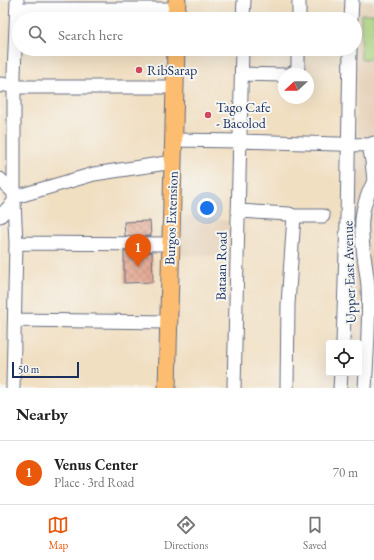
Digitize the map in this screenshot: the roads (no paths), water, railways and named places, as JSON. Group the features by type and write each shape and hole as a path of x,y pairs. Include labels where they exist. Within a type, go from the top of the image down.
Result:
{"main road":[{"name":"Burgos Extension","path":"167,388 176,56"}],"street":[{"path":"243,12 244,0"},
{"path":"299,12 300,0"},
{"path":"351,12 352,0"},
{"path":"17,4 177,9"},
{"path":"13,388 16,243 15,198 4,85 14,74 15,56"},
{"name":"Bataan Road","path":"234,388 242,56"},
{"path":"298,56 298,68"},
{"path":"343,340 350,56"},
{"path":"242,74 278,75"},
{"path":"4,85 175,86"},
{"path":"174,140 371,144 374,181"},
{"path":"0,216 15,198 94,174 173,162"},
{"path":"0,179 15,198"},
{"name":"Upper East Avenue","path":"365,388 368,286 362,234 362,218 365,201 374,181"},
{"path":"238,211 289,214 294,216 323,216"},
{"path":"287,388 288,306 294,216"},
{"path":"16,243 170,244"},
{"path":"15,320 168,322"},
{"path":"340,388 341,376"}],"place":[{"name":"RibSarap","path":"139,70"},
{"name":"Tago Cafe - Bacolod","path":"208,115"},
{"name":"Venus Center","path":"138,267"}]}
